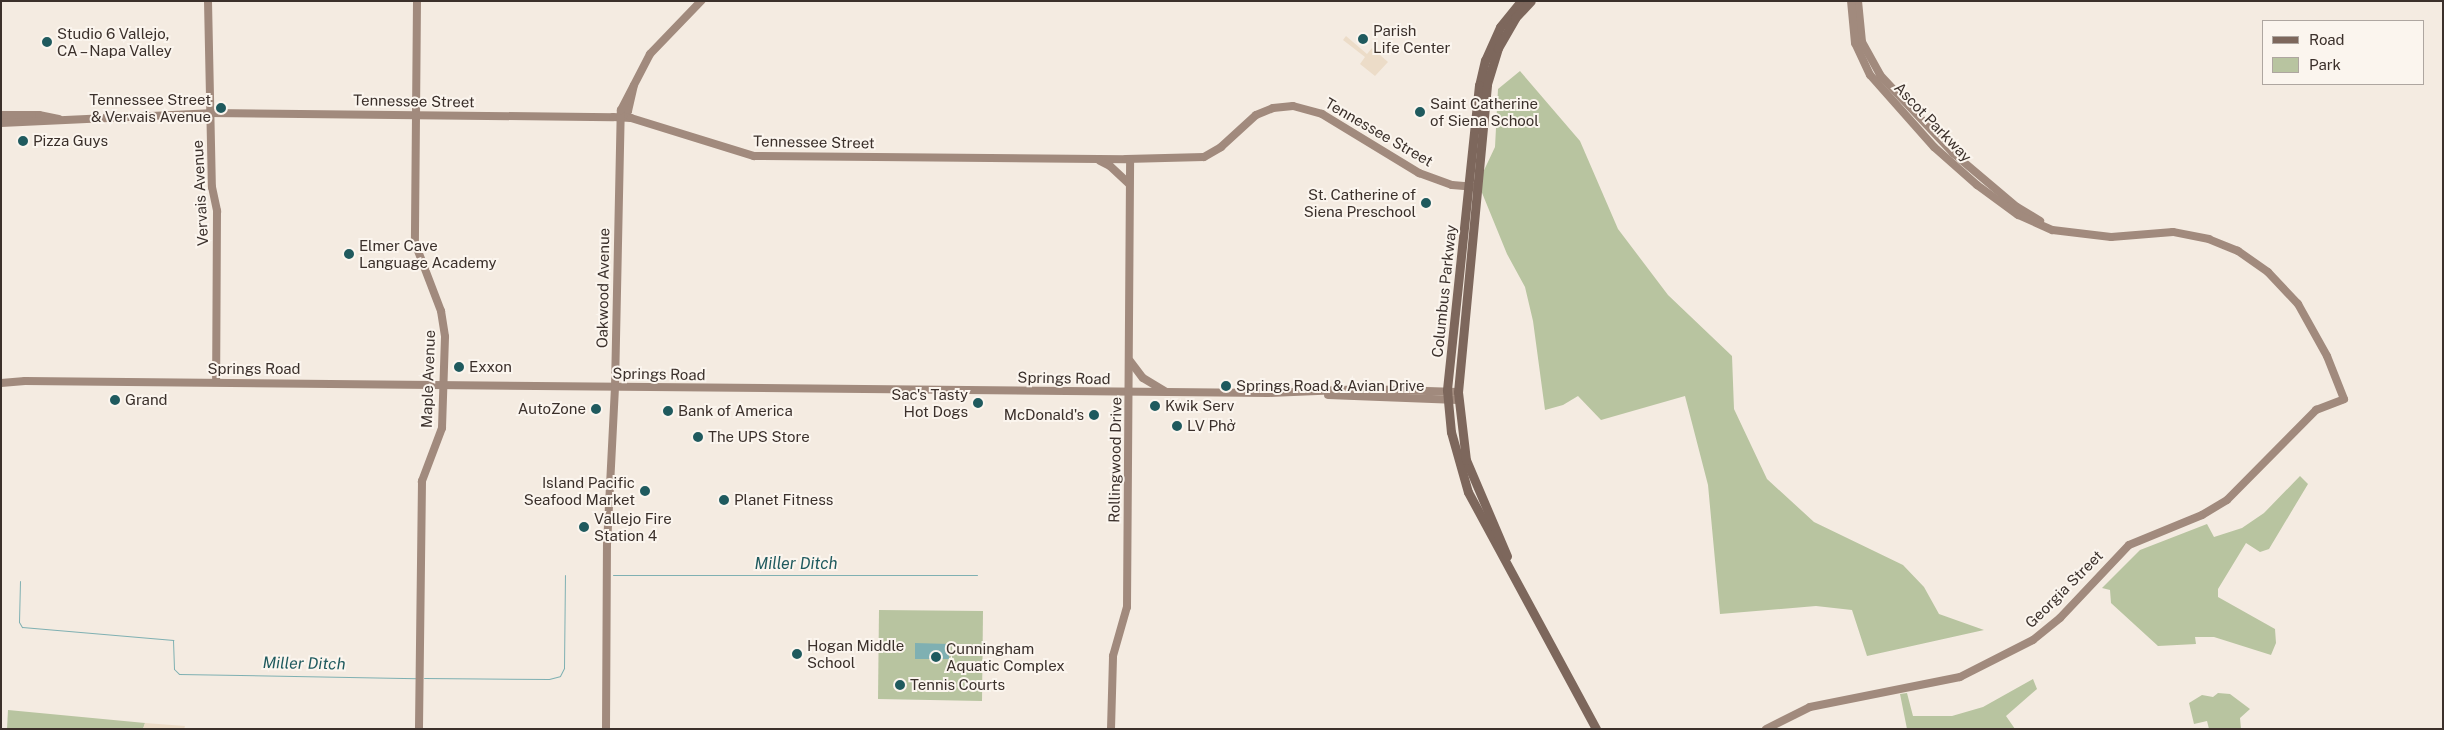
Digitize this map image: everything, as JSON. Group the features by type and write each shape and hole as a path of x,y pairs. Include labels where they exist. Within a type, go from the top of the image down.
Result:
{"main road":[{"name":"Vervais Avenue","path":"208,1 212,187 218,211 216,382"},
{"name":"Maple Avenue","path":"417,1 415,243 441,311 444,385 442,428 422,482 419,729"},
{"name":"Oakwood Avenue","path":"606,729 607,526 616,387 621,110 629,90 634,86 658,44 702,1"},
{"name":"Columbus Parkway","path":"1516,580 1501,539 1466,460 1458,396 1473,187 1485,60 1500,27 1521,1"},
{"name":"Columbus Parkway","path":"1531,1 1508,29 1492,63 1473,187 1447,400 1451,432 1464,483 1596,729"},
{"name":"Ascot Parkway","path":"1851,1 1852,32 1864,65 1934,147 2013,211 2052,230 2112,237 2154,232 2188,234 2225,244 2251,259 2280,283 2298,304 2327,356 2344,399"},
{"name":"Ascot Parkway","path":"1858,1 1860,31 1870,60 1935,136 2017,207 2039,221 2073,233"},
{"name":"Tennessee Street","path":"1,123 210,113 622,118 754,156 1130,159 1204,157 1221,147 1256,115 1273,108 1293,106 1322,114 1419,173 1473,187"},
{"name":"Tennessee Street","path":"1,115 39,115 59,119"},
{"path":"1096,159 1110,166 1129,184"},
{"name":"Rollingwood Drive","path":"1111,729 1113,656 1127,607 1130,392 1130,159"},
{"path":"1130,361 1143,378 1168,392"},
{"name":"Springs Road","path":"1,383 216,382 1316,393 1365,389 1447,390 1458,396"},
{"name":"Springs Road","path":"1316,393 1375,399 1447,400 1458,396"},
{"name":"Georgia Street","path":"1766,729 1810,707 1960,677 2033,640 2060,618 2129,545 2202,515 2227,500 2308,418 2324,406 2344,399"}],"green space":[{"path":"1520,71 1580,141 1618,229 1668,295 1732,356 1734,409 1767,479 1814,522 1903,565 1924,587 1939,614 1984,630 1867,656 1852,610 1816,606 1720,614 1708,485 1685,396 1601,420 1578,396 1563,405 1545,410 1533,321 1525,287 1507,254 1478,183 1495,147 1498,89"},
{"path":"2300,476 2308,484 2269,549 2260,552 2246,543 2218,589 2218,597 2275,629 2276,643 2271,655 2214,637 2195,637 2196,644 2158,646 2111,603 2110,590 2102,588 2140,550 2207,524 2214,537 2242,528 2264,513"},
{"path":"879,610 983,611 982,701 878,699"},
{"path":"2033,679 2037,689 2006,716 2015,729 1907,729 1900,694 1907,693 1913,716 1952,716 1983,707"},
{"path":"2218,693 2230,694 2250,709 2240,718 2241,729 2209,729 2207,721 2194,724 2189,703 2202,695 2213,697"},
{"path":"8,710 145,723 143,729 7,729"}],"shaded area":[{"path":"1346,36 1367,54 1372,48 1388,62 1375,76 1360,64 1365,57 1343,40"},
{"path":"145,723 185,726 184,729 143,729"}],"water":[{"path":"915,643 949,644 949,659 915,659"}],"waterway":[{"name":"Miller Ditch","path":"424,678 549,679 560,676 564,668 565,575"},
{"name":"Miller Ditch","path":"613,575 977,575"},
{"name":"Miller Ditch","path":"20,581 19,622 22,627 173,640 174,669 179,674 417,678"}],"place":[{"name":"Parish Life Center","path":"1363,39"},
{"name":"Studio 6 Vallejo, CA – Napa Valley","path":"47,42"},
{"name":"Tennessee Street & Vervais Avenue","path":"221,108"},
{"name":"Saint Catherine of Siena School","path":"1420,112"},
{"name":"Pizza Guys","path":"23,141"},
{"name":"St. Catherine of Siena Preschool","path":"1426,203"},
{"name":"Elmer Cave Language Academy","path":"349,254"},
{"name":"Exxon","path":"459,367"},
{"name":"Springs Road & Avian Drive","path":"1226,386"},
{"name":"Grand","path":"115,400"},
{"name":"Sac's Tasty Hot Dogs","path":"978,403"},
{"name":"Kwik Serv","path":"1155,406"},
{"name":"AutoZone","path":"596,409"},
{"name":"Bank of America","path":"668,411"},
{"name":"McDonald's","path":"1094,415"},
{"name":"LV Phở","path":"1177,426"},
{"name":"The UPS Store","path":"698,437"},
{"name":"Island Pacific Seafood Market","path":"645,491"},
{"name":"Planet Fitness","path":"724,500"},
{"name":"Vallejo Fire Station 4","path":"584,527"},
{"name":"Hogan Middle School","path":"797,654"},
{"name":"Cunningham Aquatic Complex","path":"936,657"},
{"name":"Tennis Courts","path":"900,685"}]}
